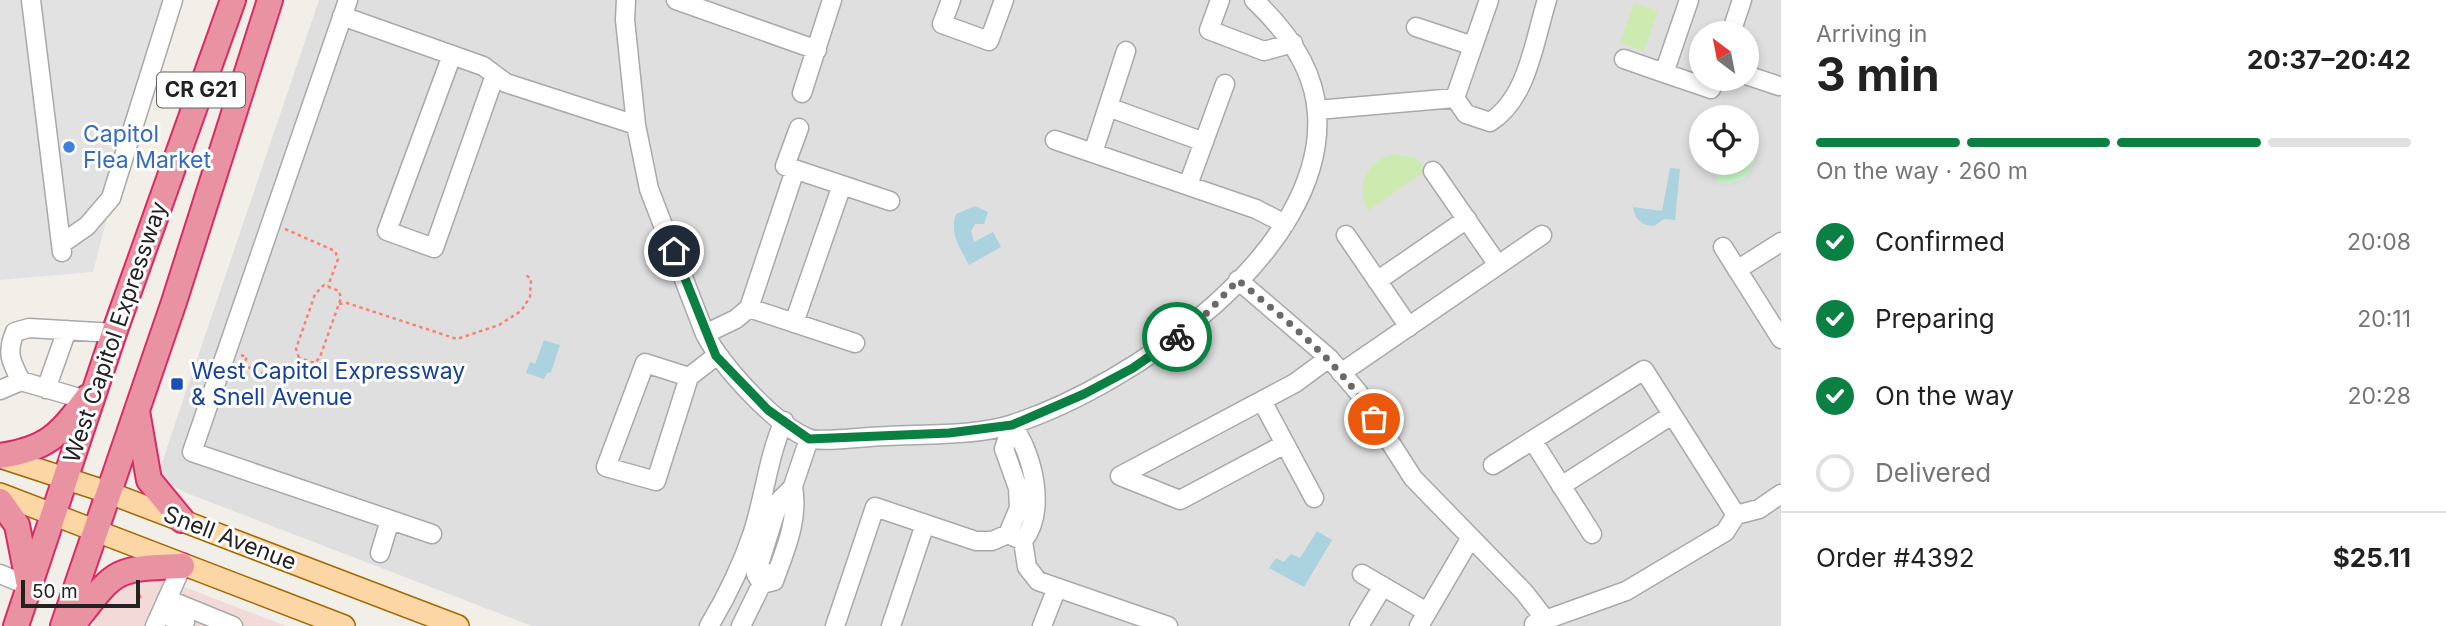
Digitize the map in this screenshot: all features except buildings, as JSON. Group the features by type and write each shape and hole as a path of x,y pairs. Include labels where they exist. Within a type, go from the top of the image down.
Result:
{"highway":[{"name":"West Capitol Expressway","path":"16,626 92,391 233,0"},
{"name":"West Capitol Expressway","path":"72,626 107,492 271,0"},
{"path":"0,456 31,451 45,444 92,391"},
{"path":"136,407 149,480 182,520"},
{"path":"0,501 17,526 29,586"},
{"path":"72,626 104,584 123,572 135,567 182,566"}],"main road":[{"name":"Snell Avenue","path":"0,456 64,480 107,492 458,626"},
{"name":"Snell Avenue","path":"0,494 331,624"}],"lane":[{"path":"30,0 61,248 87,226 111,198 173,0"},
{"path":"626,0 625,20 636,125 649,189 705,334 716,356 768,410 809,439 949,433 1012,425 1084,394 1133,368 1209,311 1285,224 1310,168 1317,135 1317,110 1307,71 1293,43 1254,0"},
{"path":"676,0 709,6 817,50"},
{"path":"802,93 832,0"},
{"path":"951,0 942,24 989,41 1004,0"},
{"path":"1220,0 1209,30 1264,51 1293,43"},
{"path":"1455,99 1489,0"},
{"path":"1455,99 1466,114 1490,122 1506,112 1520,90 1548,0"},
{"path":"1664,73 1689,0"},
{"path":"1735,21 1742,0"},
{"path":"432,534 192,452 345,8 483,66 506,83 636,125"},
{"path":"1416,27 1473,46"},
{"path":"1093,153 1126,51"},
{"path":"452,55 387,231 434,248 495,75"},
{"path":"1624,60 1689,82"},
{"path":"1759,79 1779,86"},
{"path":"1188,185 1226,84"},
{"path":"1317,110 1455,99"},
{"path":"1108,107 1204,142"},
{"path":"799,128 785,166 890,201"},
{"path":"1055,140 1256,209 1285,224"},
{"path":"705,334 736,319 750,308 795,170"},
{"path":"1433,171 1498,265"},
{"path":"794,323 842,185"},
{"path":"1377,281 1467,219"},
{"path":"1346,235 1409,327"},
{"path":"1341,373 1542,235"},
{"path":"1737,270 1781,242"},
{"path":"1723,247 1781,340"},
{"path":"1238,280 1329,358 1358,392 1413,478 1524,593 1541,624 1626,591 1725,531 1736,515 1759,509 1781,494"},
{"path":"750,308 855,343"},
{"path":"20,381 9,357 8,347 15,332 29,328 114,333"},
{"path":"46,389 67,330"},
{"path":"689,377 645,363 606,467 656,481 689,377 716,356"},
{"path":"1285,444 1180,500 1120,476 1295,383 1329,358"},
{"path":"1493,465 1644,370 1736,515"},
{"path":"0,390 20,381 46,389 92,391"},
{"path":"1262,401 1314,498"},
{"path":"1561,486 1672,415"},
{"path":"762,584 757,574 772,448 784,421"},
{"path":"1012,425 1004,449 1018,488 1016,537 1027,567 1038,581 1056,590 1168,626"},
{"path":"741,626 762,584 809,439"},
{"path":"1532,440 1591,534"},
{"path":"709,626 779,501 793,486"},
{"path":"835,626 875,507 976,541 1016,537"},
{"path":"380,552 390,520"},
{"path":"891,626 925,524"},
{"path":"1362,574 1383,586 1423,619 1470,539"},
{"path":"161,613 182,566"},
{"path":"0,574 29,586"},
{"path":"1359,626 1383,586"},
{"path":"1042,626 1056,590"},
{"path":"161,613 185,622"},
{"path":"161,613 233,626"}],"path":[{"path":"270,224 308,237 334,251 338,259 328,286"},
{"path":"339,304 347,303 457,339 499,325 521,311 532,288 531,279 525,274"},
{"path":"237,354 247,357 243,365 286,383 299,358 296,349 315,294 319,288 328,286 339,291 339,304 320,357 315,363 299,358"}],"shaded area":[{"name":"Capitol Flea Market","path":"0,0 163,0 93,272 0,280"},
{"path":"319,0 1781,0 1781,626 532,626 184,492 167,482 159,471"},
{"path":"114,560 286,626 93,626"}],"green space":[{"path":"1634,3 1658,11 1644,51 1620,43"},
{"path":"1395,154 1414,157 1428,169 1368,211 1363,192 1366,175 1377,162"},
{"path":"1717,175 1747,175 1729,184 1717,183"}],"water":[{"path":"1670,168 1680,169 1675,220 1664,219 1654,226 1646,225 1637,218 1633,207 1662,211"},
{"path":"975,206 988,212 984,224 975,224 971,231 974,242 993,232 1001,247 969,265 957,240 954,221 956,214"},
{"path":"544,340 560,345 551,372 547,373 544,379 526,373 530,362 535,364"},
{"path":"1317,531 1332,540 1304,587 1269,568 1276,558 1284,562 1291,554 1300,558"}],"way so far":[{"path":"1177,337 1209,311 1238,280 1329,358 1358,392 1374,419"}],"place":[{"name":"Capitol Flea Market","path":"69,147"},
{"name":"West Capitol Expressway & Snell Avenue","path":"177,384"}],"route":[{"path":"674,251 716,356 768,410 809,439 949,433 1012,425 1084,394 1133,368 1177,337"}]}
